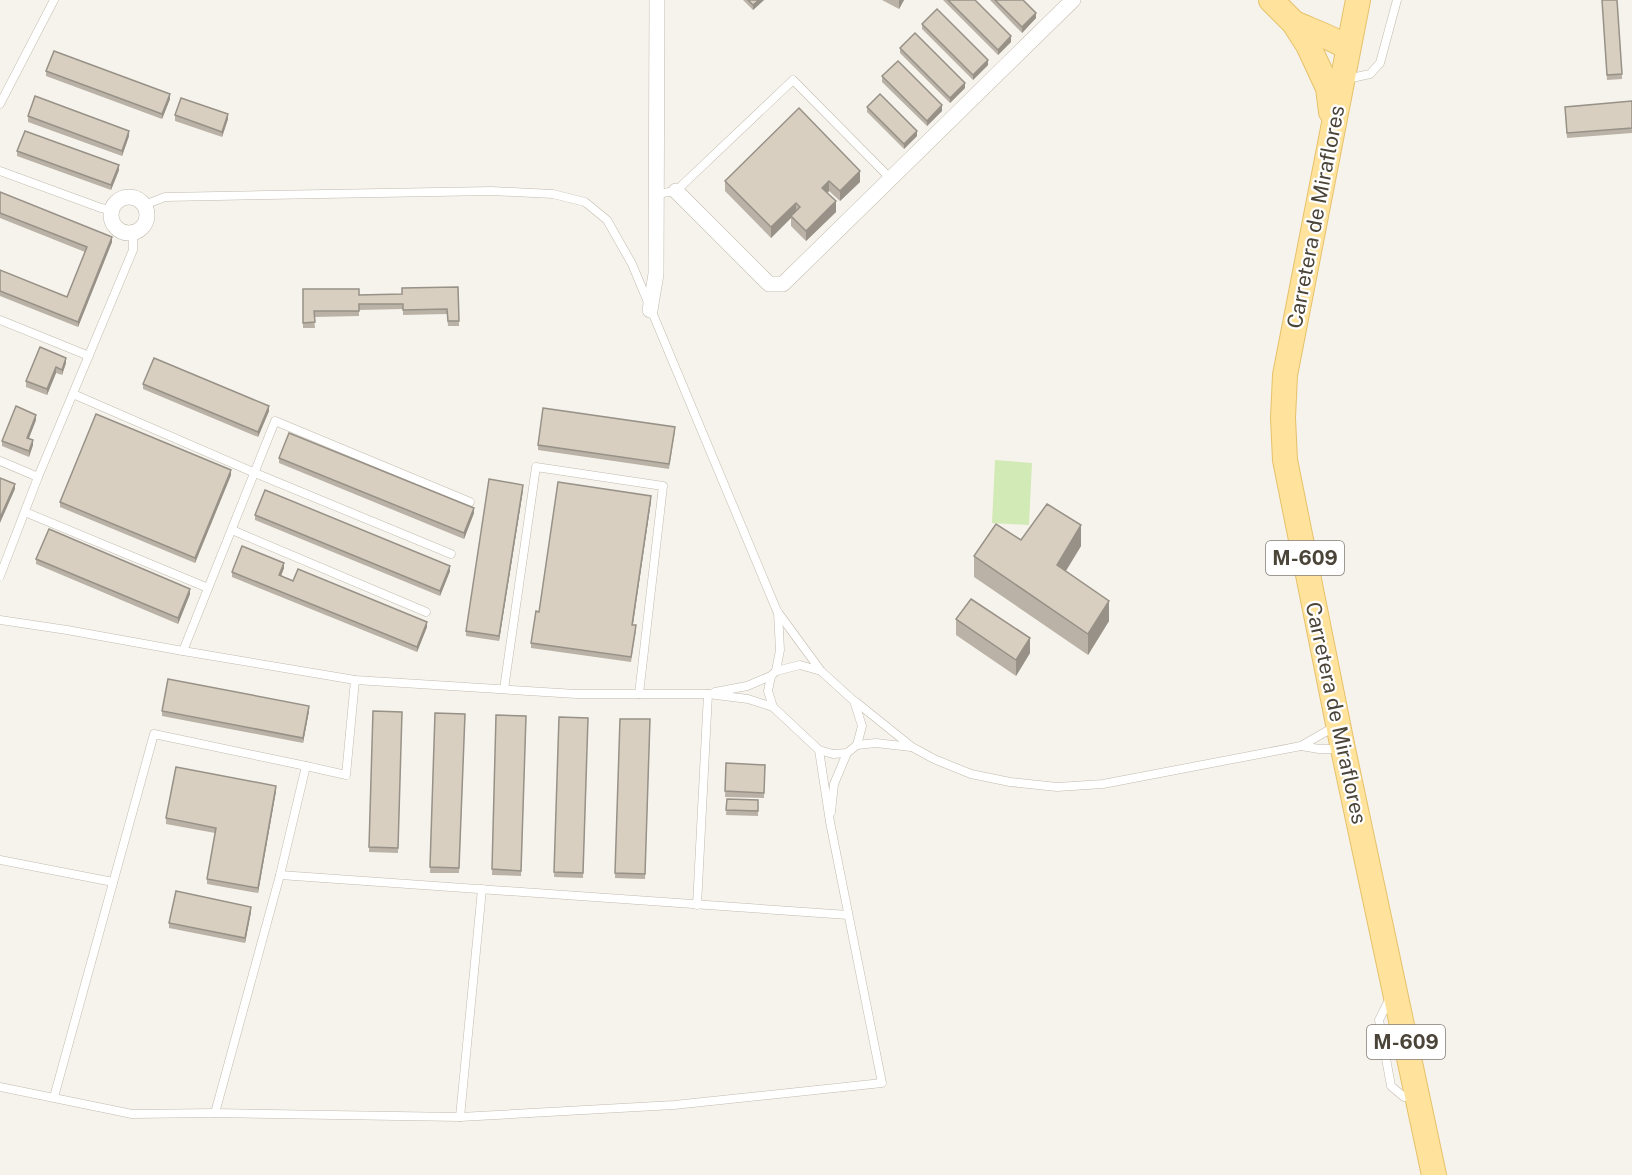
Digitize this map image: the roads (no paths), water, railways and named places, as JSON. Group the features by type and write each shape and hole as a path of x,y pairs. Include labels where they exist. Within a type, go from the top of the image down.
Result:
{"main road":[{"path":"1271,0 1294,23 1328,43 1328,88 1333,125"},
{"name":"Carretera de Miraflores","path":"1357,0 1328,43 1342,80 1285,375 1283,418 1285,460 1343,749 1434,1175"}],"street":[{"path":"650,310 656,274 657,0"},
{"path":"676,191 769,284 783,284 1073,0"},
{"path":"126,197 139,200 144,205 147,219 144,225 133,233 118,230 113,224 111,210 114,204 126,197"}],"lane":[{"path":"0,104 54,0"},
{"path":"1342,80 1370,74 1376,69 1380,63 1397,0"},
{"path":"656,194 676,191 793,80 891,179"},
{"path":"0,171 111,210"},
{"path":"144,205 165,197 492,191 554,194 585,202 607,220 632,264 777,611 821,671 854,701 912,747 934,759 971,774 1011,782 1057,787 1103,784 1301,746 1338,725"},
{"path":"0,576 38,477 133,250 133,233"},
{"path":"0,320 89,356"},
{"path":"73,394 255,473 451,554"},
{"path":"183,651 275,421 470,502"},
{"path":"0,461 38,477"},
{"path":"504,689 536,467 663,486 639,694"},
{"path":"25,512 208,588"},
{"path":"232,530 426,612"},
{"path":"773,707 768,691 780,650 777,611"},
{"path":"0,620 355,680 576,694 708,694 748,699 773,707 819,750 833,754 847,753"},
{"path":"708,694 747,686 773,673 800,665 821,671"},
{"path":"54,1097 154,734 346,775 355,680"},
{"path":"698,905 708,694"},
{"path":"854,701 862,726 857,745"},
{"path":"830,822 834,784 847,753 857,745 876,743 912,747"},
{"path":"1301,746 1343,749"},
{"path":"0,1087 132,1114 460,1117 674,1105 882,1083 830,822 819,750"},
{"path":"215,1113 280,875 306,766"},
{"path":"0,860 113,882"},
{"path":"280,875 848,915"},
{"path":"460,1117 482,889"}]}
